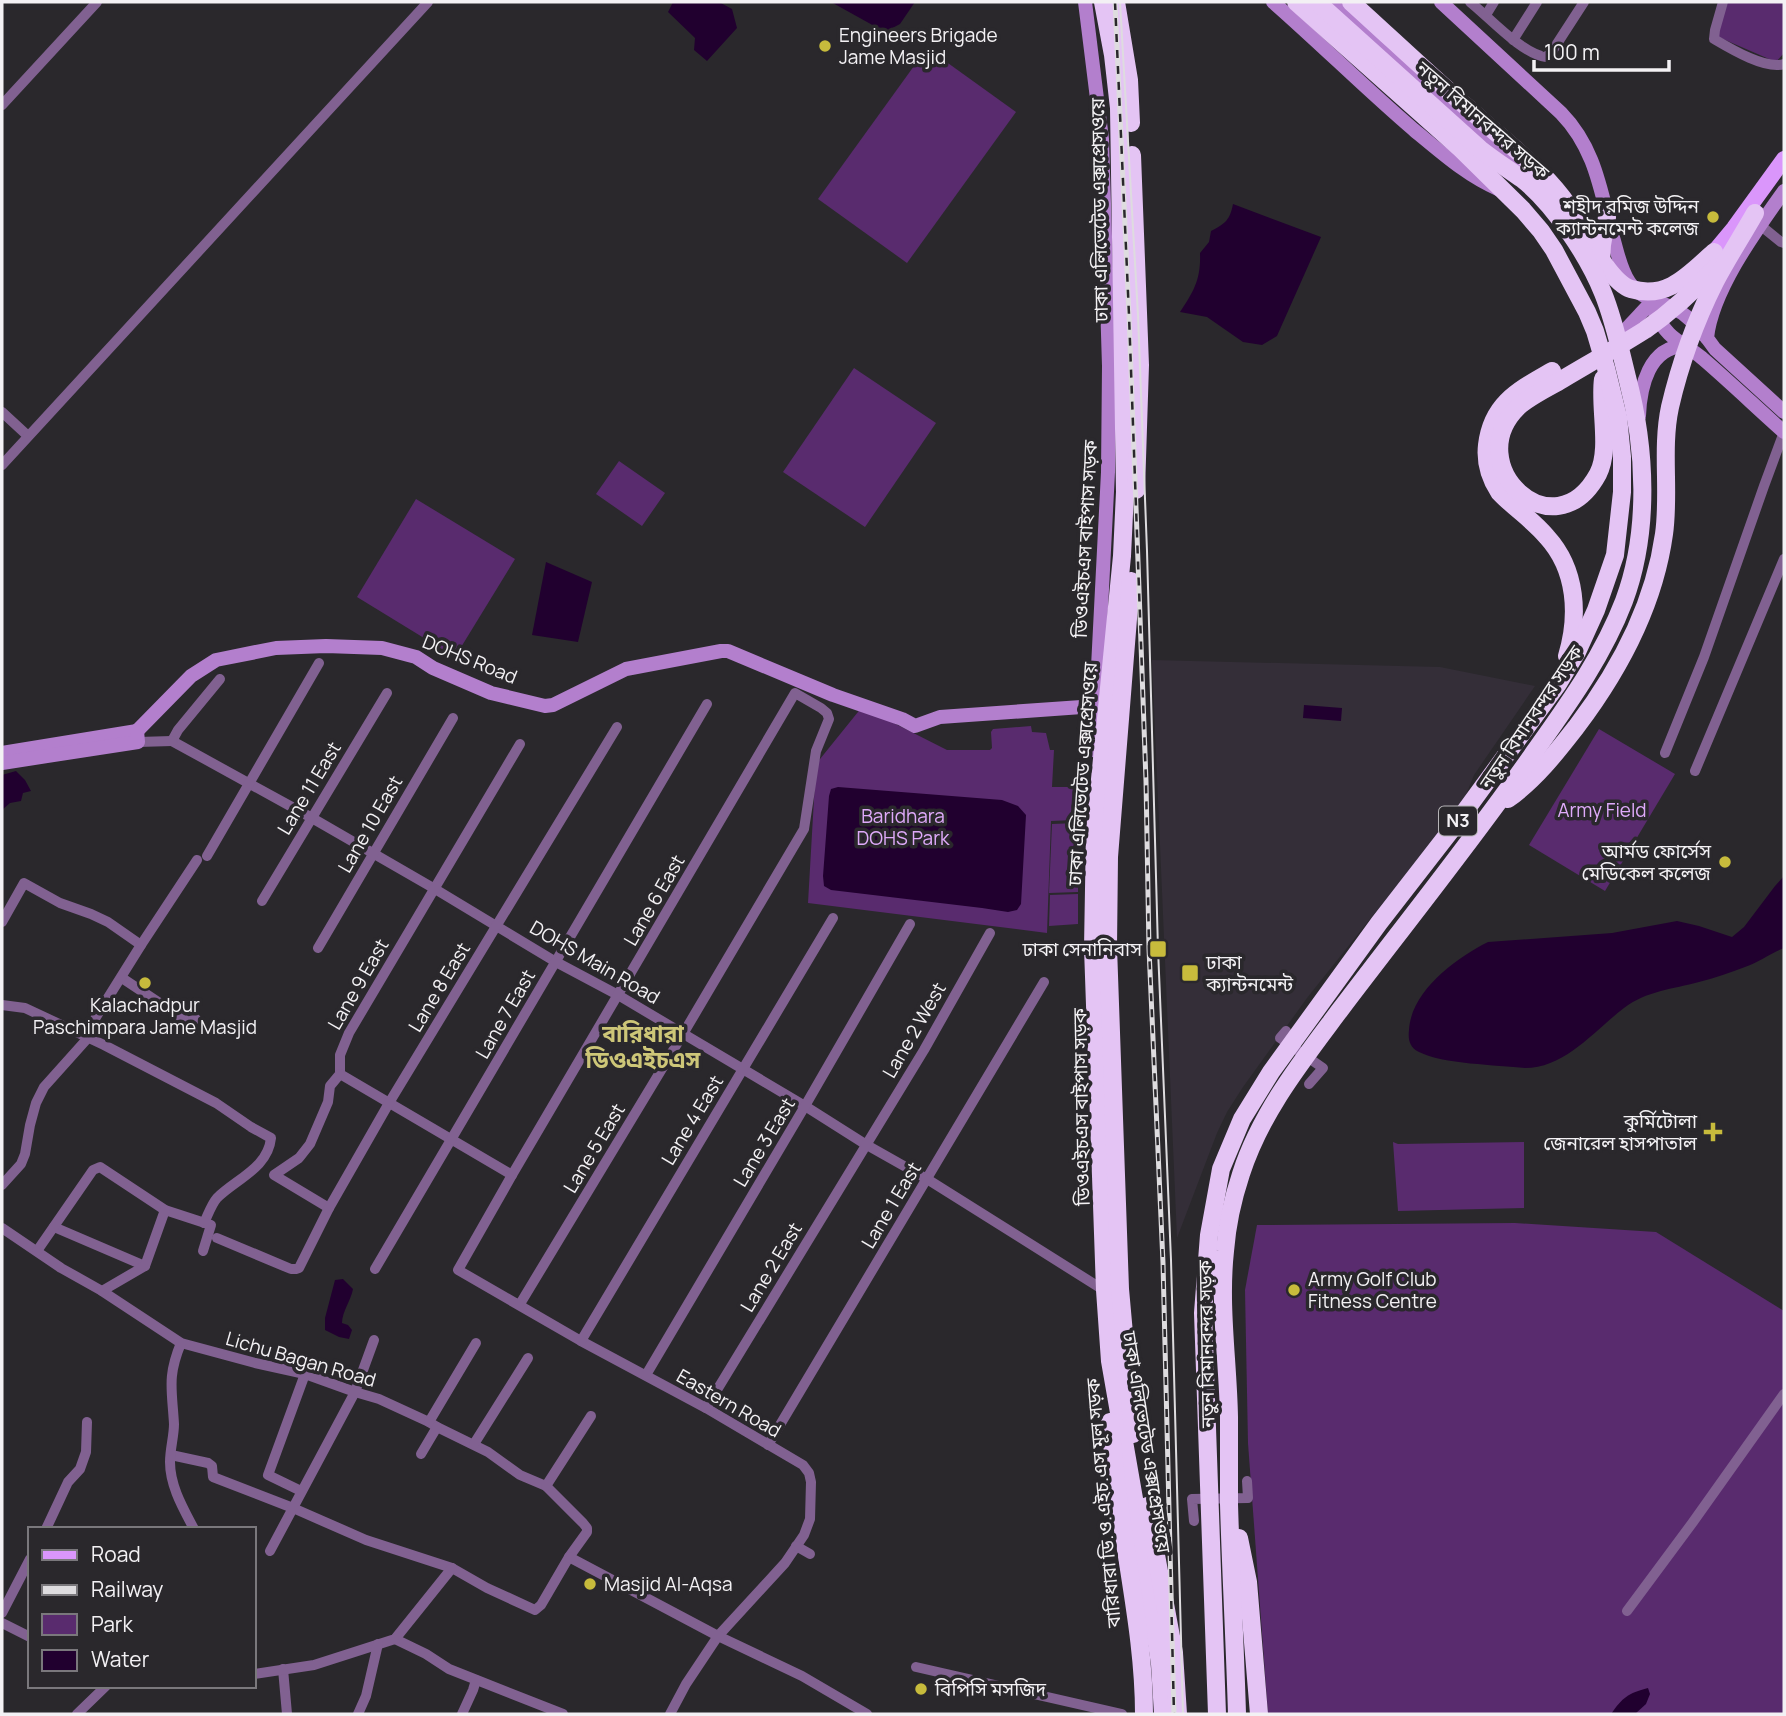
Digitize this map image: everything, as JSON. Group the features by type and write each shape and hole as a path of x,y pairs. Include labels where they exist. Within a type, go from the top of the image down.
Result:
{"highway":[{"name":"ঢাকা এলিভেটেড এক্সপ্রেসওয়ে","path":"1103,2 1119,108 1125,492 1122,556 1095,830 1093,961 1104,1277 1110,1361 1144,1556 1160,1664 1163,1714"},
{"name":"ঢাকা এলিভেটেড এক্সপ্রেসওয়ে","path":"1116,2 1130,90 1140,365 1135,538 1109,857 1109,988 1120,1289 1132,1417 1174,1653 1178,1714"},
{"name":"নতুন বিমানবন্দর সড়ক","path":"1237,1714 1223,1284 1225,1248 1241,1175 1262,1123 1291,1076 1494,808 1587,677 1624,601 1640,527 1642,491 1638,428 1617,339 1603,292 1564,225 1523,180 1480,149 1314,9 1296,2"},
{"path":"1351,2 1547,180 1562,196 1620,284 1633,290 1665,290 1714,253"},
{"name":"নতুন বিমানবন্দর সড়ক","path":"1217,1714 1203,1313 1214,1202 1228,1150 1252,1101 1289,1046 1558,684 1589,629 1610,575 1622,492 1618,417 1595,331 1568,274 1541,232 1506,193 1314,9"},
{"path":"1603,292 1602,245 1607,217"},
{"path":"1606,369 1602,397 1604,444 1600,469 1590,486 1572,502 1548,506 1526,499 1515,490 1503,471 1499,454 1501,437 1509,419 1519,406 1645,330 1678,305 1694,291 1758,219"},
{"path":"1494,808 1526,785 1560,749 1608,683 1644,610 1660,561 1665,532 1666,432 1681,364 1716,281 1758,219"},
{"path":"1558,684 1570,645 1574,623 1574,597 1558,551 1548,537 1507,501 1493,483 1486,452 1495,415 1518,391 1660,309 1688,285 1714,253"},
{"path":"1376,928 1392,941"},
{"path":"1110,1361 1107,1378 1112,1446 1137,1618 1144,1714"},
{"path":"1230,1505 1248,1582 1259,1714"}],"main road":[{"path":"1714,253 1784,159"},
{"path":"1758,219 1784,174"}],"street":[{"path":"2,105 97,2"},
{"path":"2,465 428,2"},
{"name":"ডিওএইচএস বাইপাস সড়ক","path":"1085,2 1102,139 1109,424 1096,706 1102,1289"},
{"path":"1273,2 1375,97 1454,164 1476,179 1506,193"},
{"path":"1334,2 1483,134 1508,159 1523,180"},
{"path":"1441,2 1573,125 1587,148 1595,170 1624,275 1631,285 1652,301 1676,309 1692,321 1711,343 1784,411"},
{"path":"1470,2 1513,40 1546,57 1584,2"},
{"path":"1486,15 1494,2"},
{"path":"1513,40 1537,2"},
{"path":"1723,2 1714,38 1769,66 1784,64"},
{"path":"1617,339 1652,301 1705,252 1784,149"},
{"path":"1711,343 1708,328 1720,295 1758,219 1784,191"},
{"path":"1758,219 1784,243"},
{"path":"1652,301 1667,333 1700,357 1784,432 1704,657 1665,753"},
{"path":"1638,428 1641,394 1654,360 1664,350 1684,346"},
{"path":"2,412 28,436"},
{"path":"1695,771 1784,559"},
{"name":"DOHS Road","path":"137,737 191,676 216,660 276,648 326,646 382,648 416,657 433,668 491,693 545,706 553,705 626,669 721,650 915,726 940,717 1096,706"},
{"path":"2,1185 25,1154 36,1103 44,1087 87,1039 96,1017 141,945 202,858 320,663"},
{"path":"2,752 137,737 172,741 220,679"},
{"name":"Lane 11 East","path":"262,901 387,693"},
{"name":"Lane 5 East","path":"520,1304 804,829 816,751 829,719 821,708 795,693"},
{"name":"Lane 6 East","path":"458,1270 795,693"},
{"name":"Lane 7 East","path":"375,1269 707,704"},
{"name":"Lane 10 East","path":"318,948 453,719"},
{"name":"Lane 8 East","path":"217,1238 299,1268 329,1208 389,1103 617,727"},
{"path":"2,763 137,737"},
{"name":"DOHS Main Road","path":"172,741 374,853 556,962 618,995 927,1179 1102,1289"},
{"name":"Lane 9 East","path":"329,1208 274,1175 299,1158 310,1144 328,1102 330,1086 340,1074 340,1055 349,1033 520,744"},
{"path":"2,922 24,883 60,903 108,922 141,945"},
{"name":"Lane 4 East","path":"581,1341 833,918"},
{"name":"Lane 3 East","path":"646,1375 806,1106 910,924"},
{"name":"Lane 2 West","path":"866,1144 924,1050 990,933"},
{"path":"122,978 188,1022 197,1019"},
{"name":"Lane 1 East","path":"768,1445 1044,982"},
{"path":"2,1005 25,1008 104,1045 216,1103 271,1138 271,1145 256,1168 218,1198 204,1223"},
{"path":"1283,1035 1323,1068 1309,1084"},
{"path":"340,1074 512,1175"},
{"name":"Lane 2 East","path":"706,1408 866,1144"},
{"path":"37,1251 93,1170 100,1167 165,1210 211,1225 203,1251"},
{"path":"102,1292 145,1266 165,1210"},
{"path":"54,1227 145,1266"},
{"name":"Lichu Bagan Road","path":"2,1228 181,1343 305,1374 379,1399 488,1451 520,1475 546,1486 587,1528 569,1557"},
{"name":"Eastern Road","path":"458,1270 581,1341 706,1408 803,1465 809,1473 810,1519 804,1535 785,1563 718,1636 670,1714"},
{"name":"বারিধারা ডি.ও.এইচ.এস মূল সড়ক","path":"1102,1289 1124,1491 1139,1714"},
{"path":"271,1551 355,1392 374,1340"},
{"path":"181,1343 171,1374 174,1429 171,1470 177,1495 193,1527"},
{"path":"421,1454 433,1424 476,1343"},
{"path":"474,1444 528,1358"},
{"path":"301,1491 268,1475 305,1374"},
{"path":"1627,1611 1784,1394"},
{"path":"546,1486 591,1416"},
{"path":"47,1527 68,1482 80,1469 86,1452 87,1422"},
{"path":"171,1455 208,1463 212,1466 213,1477 366,1540 452,1568 486,1588 535,1610 541,1605 569,1557 718,1636 802,1676 867,1714"},
{"path":"1194,1521 1192,1499 1248,1498 1247,1481"},
{"path":"796,1546 810,1554"},
{"path":"2,1613 28,1563"},
{"path":"256,1674 314,1665 396,1639 452,1568"},
{"path":"2,1623 28,1636"},
{"path":"396,1639 449,1669 562,1714"},
{"path":"358,1714 366,1696 378,1644"},
{"path":"916,1667 1122,1714"},
{"path":"283,1670 286,1714"},
{"path":"463,1714 476,1680"},
{"path":"77,1714 104,1688"}],"shaded area":[{"path":"1152,660 1440,667 1535,686 1474,775 1452,829 1394,889 1307,998 1243,1087 1217,1133 1177,1238"}],"green space":[{"path":"1728,2 1784,2 1784,53 1776,62 1716,36"},
{"path":"927,48 1016,112 907,263 818,199"},
{"path":"854,368 936,423 865,527 783,472"},
{"path":"619,461 665,493 642,526 596,494"},
{"path":"416,499 515,559 455,657 357,597"},
{"name":"Baridhara DOHS Park","path":"862,707 947,750 990,750 993,729 1031,726 1032,732 1046,733 1050,750 1054,750 1052,787 1074,787 1074,820 1051,821 1047,933 808,903 816,764"},
{"name":"Army Field","path":"1599,729 1675,774 1605,891 1529,845"},
{"path":"1078,823 1078,892 1049,893 1052,824"},
{"path":"1078,894 1078,924 1049,926 1050,895"},
{"path":"1393,1142 1524,1142 1524,1208 1398,1211"},
{"path":"1515,1223 1656,1232 1784,1311 1784,1714 1268,1714 1248,1443 1245,1290 1257,1225"}],"water":[{"path":"673,2 719,2 732,9 737,28 707,61 694,50 695,38 668,12"},
{"path":"831,2 915,2 900,24 885,32"},
{"path":"1233,204 1321,237 1277,336 1262,345 1243,342 1207,317 1180,312 1196,284 1200,253 1209,242 1211,231 1228,218"},
{"path":"546,562 592,582 578,642 532,635"},
{"path":"1304,705 1342,708 1341,721 1303,718"},
{"path":"16,771 31,791 23,793 21,801 10,803 2,810 2,775"},
{"path":"838,787 1002,800 1018,806 1026,815 1021,904 1017,910 1008,912 831,890 824,886 829,796 831,789"},
{"path":"1784,876 1784,948 1729,973 1660,991 1632,1002 1578,1047 1553,1062 1525,1068 1455,1062 1419,1052 1410,1042 1412,1016 1426,989 1462,957 1488,942 1612,933 1677,921 1732,937 1744,927"},
{"path":"343,1279 353,1289 342,1323 352,1330 349,1339 325,1330 325,1318 335,1280"},
{"path":"1648,1688 1650,1694 1646,1704 1635,1714 1611,1714 1626,1697"}],"tram line":[{"path":"1120,2 1138,315 1147,551 1183,1714"}],"railway":[{"path":"1115,2 1163,1263 1174,1714"}],"place":[{"name":"Engineers Brigade Jame Masjid","path":"825,46"},
{"name":"শহীদ রমিজ উদ্দিন ক্যান্টনমেন্ট কলেজ","path":"1713,217"},
{"name":"আর্মড ফোর্সেস মেডিকেল কলেজ","path":"1725,862"},
{"name":"ঢাকা সেনানিবাস","path":"1158,949"},
{"name":"ঢাকা ক্যান্টনমেন্ট","path":"1190,973"},
{"name":"Kalachadpur Paschimpara Jame Masjid","path":"145,983"},
{"name":"কুর্মিটোলা জেনারেল হাসপাতাল","path":"1713,1132"},
{"name":"Army Golf Club Fitness Centre","path":"1294,1290"},
{"name":"Masjid Al-Aqsa","path":"590,1584"},
{"name":"বিপিসি মসজিদ","path":"921,1689"}],"district":[{"name":"বারিধারা ডিওএইচএস","path":"643,1047"}]}
